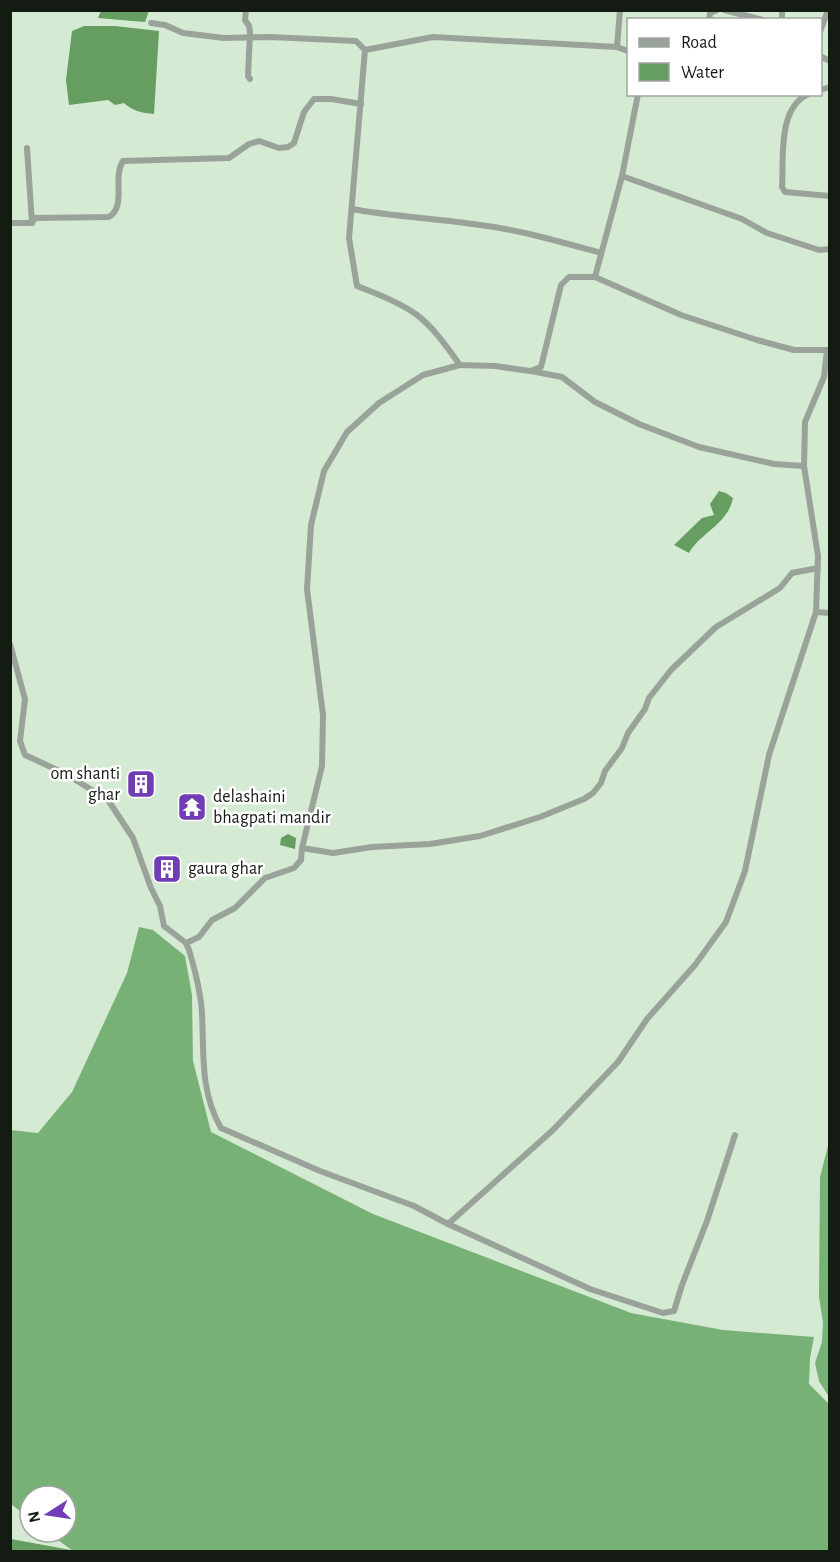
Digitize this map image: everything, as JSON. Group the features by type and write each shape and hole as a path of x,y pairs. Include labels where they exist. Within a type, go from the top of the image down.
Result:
{"street":[{"path":"246,10 245,20 250,32 248,39 248,76 250,79"},
{"path":"617,47 620,10"},
{"path":"724,10 755,18"},
{"path":"822,26 828,10"},
{"path":"151,23 165,25 183,33 248,39 270,37 356,41 365,50 349,238 357,286 391,300 417,315 441,339 460,365"},
{"path":"365,50 433,37 617,47 627,51"},
{"path":"595,277 622,176 638,96"},
{"path":"806,96 796,104 788,118 785,130 782,187 785,192 830,196"},
{"path":"32,223 35,218 109,217 114,214 118,205 118,167 123,161 229,158 249,144 259,141 279,148 288,147 294,142 304,112 314,99 361,104"},
{"path":"27,148 32,223"},
{"path":"622,176 742,219 775,236 819,250 830,249"},
{"path":"352,209 380,215 480,225 537,236 602,253"},
{"path":"10,223 32,223"},
{"path":"448,1224 553,1130 618,1062 647,1019 695,965 726,922 745,871 769,755 816,612 818,568 816,534 804,466 806,423 824,377 829,350 794,350 757,340 681,315 595,277 569,277 561,285 541,367 530,371"},
{"path":"186,943 199,937 212,920 235,908 265,878 294,868 301,860 322,766 323,715 307,589 311,525 324,471 347,432 379,403 423,375 460,365 495,366 530,371 562,377 604,406 639,424 699,447 774,464 804,466"},
{"path":"302,848 333,853 372,847 430,844 480,836 540,817 584,799 601,783 612,759 622,748 628,733 645,709 649,698 671,670 716,627 780,588 792,573 818,568"},
{"path":"816,612 830,613"},
{"path":"10,644 25,699 20,741 25,755 66,774 108,800 133,838 160,906 164,926 186,943 194,966 202,1013 206,1090 213,1113 221,1128 320,1171 414,1206 448,1224 590,1288 663,1313 674,1311 735,1135"}],"shaded area":[{"path":"139,927 153,930 185,956 192,995 193,1061 211,1132 373,1214 631,1313 723,1330 814,1337 809,1384 829,1404 829,1551 73,1551 63,1544 78,1544 78,1484 18,1484 18,1510 11,1504 10,1130 38,1133 72,1092 127,973"},
{"path":"829,1142 829,1397 819,1381 815,1363 822,1342 823,1322 819,1297 820,1177"}],"water":[{"path":"101,10 149,11 145,22 98,18"},
{"path":"84,26 115,26 159,31 154,114 138,111 124,103 115,105 108,100 69,105 66,80 72,31"},
{"path":"719,491 733,498 726,515 689,553 674,545 702,518 714,515 710,504"},
{"path":"288,834 296,838 295,849 280,845 281,838"},
{"path":"11,1539 18,1540 18,1544 38,1544 73,1551 11,1551"}],"place":[{"name":"om shanti ghar","path":"141,784"},
{"name":"delashaini bhagpati mandir","path":"192,807"},
{"name":"gaura ghar","path":"167,869"}]}
